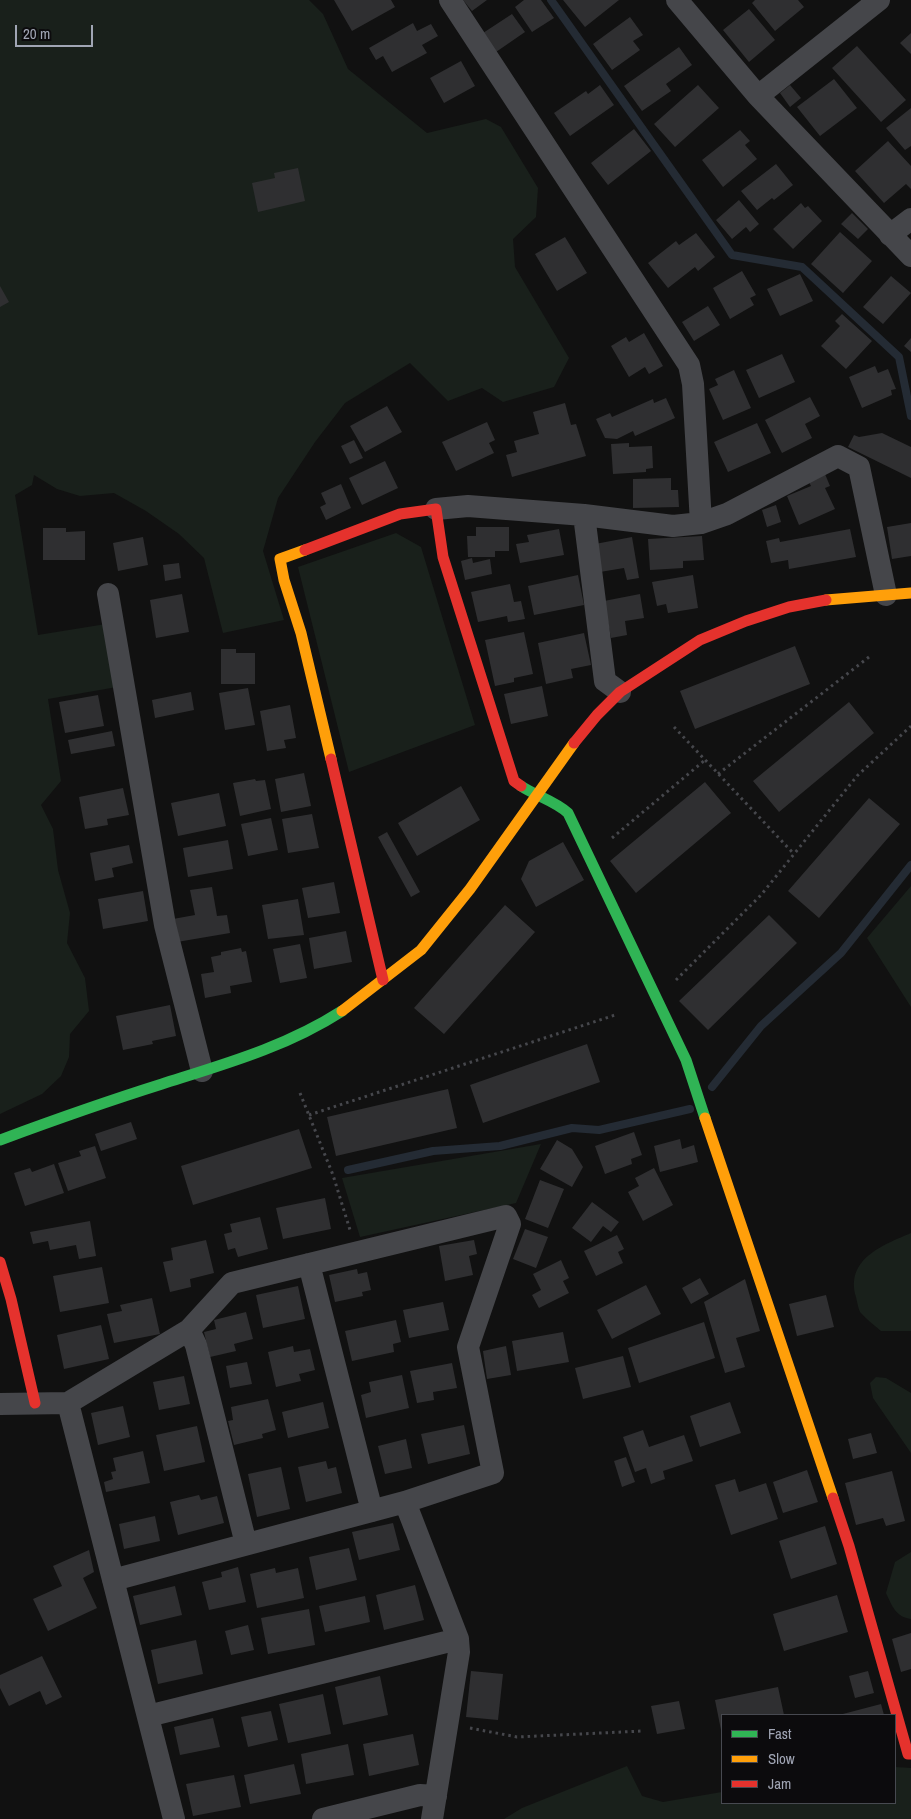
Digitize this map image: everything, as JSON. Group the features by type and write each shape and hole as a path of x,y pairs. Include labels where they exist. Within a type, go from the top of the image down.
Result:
{"street":[{"path":"450,0 689,365 693,384 701,523"},
{"path":"677,0 758,96 911,256"},
{"path":"758,96 880,0"},
{"path":"890,235 911,219"},
{"path":"383,980 302,633 284,580 280,559 400,514 468,506 584,515 673,526 701,523 727,514 838,456 859,467 886,594"},
{"path":"436,509 443,557 514,781 535,795 560,806 568,814 686,1060 849,1546 908,1754 911,1754"},
{"path":"584,515 605,681 620,692"},
{"path":"0,1140 77,1111 280,1044 315,1028 354,1003 421,950 470,889 564,755 597,715 620,692 700,640 746,621 789,607 834,599 911,593"},
{"path":"108,594 165,925 202,1071"},
{"path":"0,1404 68,1402 189,1330 232,1283 506,1216 510,1224 468,1346 493,1472 405,1502 112,1580"},
{"path":"0,1262 11,1300 35,1403"},
{"path":"309,1264 372,1510"},
{"path":"189,1330 196,1345 246,1544"},
{"path":"68,1402 174,1819"},
{"path":"405,1502 458,1639 459,1652 432,1819"},
{"path":"148,1716 458,1639"},
{"path":"324,1819 420,1795 436,1796"}],"path":[{"path":"718,774 869,657"},
{"path":"654,996 670,986 761,895 857,776 911,726"},
{"path":"674,727 794,854"},
{"path":"612,838 705,760"},
{"path":"309,1115 615,1014"},
{"path":"300,1093 333,1175 356,1252"},
{"path":"447,1723 516,1737 643,1731"}],"shaded area":[{"path":"0,0 309,0 323,14 348,69 427,133 486,119 501,127 538,188 536,217 513,239 515,267 569,358 554,387 503,402 482,388 448,401 410,363 345,403 315,442 278,498 263,551 284,620 223,633 204,558 179,534 146,511 114,493 80,496 57,489 34,475 32,485 15,495 38,635 106,624 117,687 48,699 61,781 41,805 53,829 58,870 70,913 67,943 85,978 89,1011 70,1034 69,1057 61,1076 42,1094 0,1114"},
{"path":"396,533 421,547 475,725 349,772 298,567"},
{"path":"911,886 911,1007 867,938"},
{"path":"541,1144 516,1203 360,1237 342,1178"},
{"path":"911,1233 911,1331 881,1331 859,1310 854,1284 856,1273 861,1263 869,1255"},
{"path":"876,1377 886,1378 911,1393 911,1453 873,1398 870,1383"},
{"path":"911,1552 911,1619 898,1613 886,1593 895,1562"},
{"path":"627,1766 642,1796 663,1802 721,1792 721,1804 896,1804 896,1767 911,1768 911,1819 504,1819 522,1808"}],"building":[{"path":"334,0 391,0 395,7 352,31"},
{"path":"463,0 487,0 472,11"},
{"path":"524,0 541,0 554,18 532,32 515,7"},
{"path":"563,0 619,0 585,27"},
{"path":"755,0 798,0 804,7 775,31 752,3"},
{"path":"749,9 775,40 749,62 723,30"},
{"path":"512,14 525,32 496,52 483,33"},
{"path":"630,17 643,35 633,41 640,50 612,70 593,44"},
{"path":"413,23 417,31 431,24 438,36 422,45 427,53 392,72 383,56 376,60 369,48"},
{"path":"911,33 911,54 900,43"},
{"path":"857,46 906,100 881,122 832,68"},
{"path":"679,47 692,65 666,84 671,91 642,111 624,86"},
{"path":"461,61 475,86 444,103 430,78"},
{"path":"834,79 857,108 820,136 797,107"},
{"path":"600,85 614,105 570,136 554,113 586,91 588,94"},
{"path":"698,85 719,108 675,147 654,124"},
{"path":"790,85 801,98 790,107 780,93"},
{"path":"911,108 911,146 905,150 886,128"},
{"path":"634,129 651,151 608,185 591,163"},
{"path":"740,130 750,141 745,145 757,159 723,187 702,160"},
{"path":"888,141 911,166 911,189 906,184 884,203 855,171"},
{"path":"776,164 793,185 757,210 741,191"},
{"path":"298,168 305,201 258,212 252,183 275,178 274,173"},
{"path":"739,200 759,224 750,232 746,227 732,239 716,220"},
{"path":"801,203 805,208 808,206 822,221 793,249 773,229"},
{"path":"852,213 868,229 858,239 841,224"},
{"path":"840,232 872,261 843,293 811,264"},
{"path":"696,233 715,257 698,271 695,267 668,288 648,263 676,241 679,245"},
{"path":"565,237 587,273 557,291 535,254"},
{"path":"742,271 756,295 750,298 754,305 730,319 713,288"},
{"path":"800,274 813,301 780,316 767,289"},
{"path":"891,276 911,293 883,324 863,307"},
{"path":"0,286 9,302 0,307"},
{"path":"708,306 720,325 694,341 682,322"},
{"path":"842,314 872,341 846,369 821,346 840,326 835,321"},
{"path":"644,333 663,366 649,374 645,367 629,377 611,346 626,337 629,342"},
{"path":"911,338 911,352 904,346"},
{"path":"782,354 795,382 759,398 746,370"},
{"path":"875,366 878,373 888,369 896,389 891,390 892,395 862,408 849,377"},
{"path":"734,370 751,408 723,420 709,389 718,385 715,379"},
{"path":"810,397 820,416 805,424 812,438 782,453 765,420"},
{"path":"666,398 675,418 635,436 633,431 617,439 605,438 596,419 610,413 612,417 653,399 654,403"},
{"path":"565,403 571,425 576,424 586,456 512,477 506,455 517,452 514,441 539,434 533,412"},
{"path":"387,406 402,432 365,452 350,426"},
{"path":"487,422 495,440 489,443 494,453 456,471 442,442"},
{"path":"757,423 771,453 728,472 714,442"},
{"path":"882,433 911,447 911,478 848,447 854,435 859,437"},
{"path":"354,440 363,458 350,464 341,446"},
{"path":"629,443 629,447 652,446 653,468 646,469 646,472 613,474 611,444"},
{"path":"385,461 398,488 362,505 349,478"},
{"path":"825,474 830,486 825,488 835,509 799,525 787,496 811,486 809,482"},
{"path":"671,478 671,490 678,490 679,507 633,508 633,479"},
{"path":"341,484 351,508 326,520 320,507 326,504 321,493"},
{"path":"776,505 781,522 767,527 762,510"},
{"path":"911,523 911,556 892,559 887,527"},
{"path":"476,527 509,527 509,551 495,551 495,557 468,557 467,536 476,536"},
{"path":"43,528 66,528 66,532 85,531 85,560 43,560"},
{"path":"559,529 564,555 520,563 516,544 529,542 527,535"},
{"path":"850,529 856,557 789,569 788,560 771,563 766,541 779,538 780,542"},
{"path":"702,536 704,560 683,561 683,568 650,570 648,539"},
{"path":"143,537 148,565 118,571 113,543"},
{"path":"632,537 639,578 627,580 624,568 600,572 595,544"},
{"path":"472,558 473,563 490,559 492,574 465,580 461,561"},
{"path":"179,563 181,578 165,581 163,565"},
{"path":"578,575 584,605 534,615 528,586"},
{"path":"693,575 698,608 668,613 666,604 657,606 652,582"},
{"path":"510,584 514,602 521,601 525,619 508,622 507,616 478,622 471,592"},
{"path":"182,594 189,632 156,638 150,600"},
{"path":"640,594 644,618 625,621 627,635 611,638 604,601"},
{"path":"524,632 533,674 514,678 514,682 495,686 485,640"},
{"path":"584,633 591,665 571,669 573,678 546,684 538,643"},
{"path":"795,646 810,684 695,729 680,691"},
{"path":"221,649 236,649 236,653 255,653 255,684 221,684"},
{"path":"542,686 548,716 511,724 504,694"},
{"path":"248,688 255,725 225,730 219,693"},
{"path":"191,692 194,710 155,718 152,700"},
{"path":"98,695 104,726 65,733 59,702"},
{"path":"849,702 874,733 779,812 753,781"},
{"path":"290,705 296,738 284,740 286,748 267,751 260,711"},
{"path":"112,731 115,746 71,754 68,740"},
{"path":"304,773 311,806 281,812 275,779"},
{"path":"255,779 256,781 265,780 271,809 240,816 233,783"},
{"path":"705,782 731,813 636,893 610,861"},
{"path":"461,786 480,820 417,856 398,823"},
{"path":"123,788 129,815 107,819 108,825 85,829 79,797"},
{"path":"219,793 226,826 178,836 171,803"},
{"path":"869,798 900,824 819,918 788,891"},
{"path":"312,814 319,848 288,853 282,819"},
{"path":"271,818 278,850 248,856 241,824"},
{"path":"387,832 420,892 411,897 378,837"},
{"path":"228,840 233,869 188,877 183,848"},
{"path":"563,842 584,880 536,907 521,879 529,861"},
{"path":"129,845 133,863 112,868 114,877 95,881 90,853"},
{"path":"334,882 340,913 308,918 302,888"},
{"path":"212,887 217,916 227,915 230,933 177,942 173,919 195,915 190,890"},
{"path":"143,891 148,921 103,929 98,899"},
{"path":"298,899 304,935 268,939 262,905"},
{"path":"505,905 535,932 444,1034 414,1008"},
{"path":"769,915 797,943 708,1030 679,1001"},
{"path":"346,931 352,962 314,969 309,938"},
{"path":"300,944 307,978 280,983 273,949"},
{"path":"241,948 242,952 246,951 252,982 230,986 231,993 205,998 201,974 214,972 211,957 221,955 221,952"},
{"path":"170,1005 176,1036 152,1041 153,1044 123,1050 116,1016"},
{"path":"587,1044 600,1082 483,1123 470,1085"},
{"path":"448,1089 457,1128 336,1156 327,1117"},
{"path":"131,1122 137,1139 101,1151 95,1134"},
{"path":"299,1129 312,1168 193,1205 181,1166"},
{"path":"634,1132 642,1155 631,1159 632,1164 605,1174 595,1146"},
{"path":"680,1139 682,1149 694,1145 698,1162 660,1172 654,1146"},
{"path":"557,1140 572,1149 583,1167 572,1187 540,1169"},
{"path":"95,1146 106,1178 68,1191 58,1163 81,1156 79,1151"},
{"path":"54,1164 64,1193 25,1206 14,1173 30,1168 32,1172"},
{"path":"654,1168 673,1205 643,1221 628,1192 639,1186 635,1178"},
{"path":"540,1180 564,1189 548,1228 525,1219"},
{"path":"325,1198 331,1229 283,1239 276,1208"},
{"path":"592,1202 619,1222 611,1232 603,1226 591,1242 572,1228"},
{"path":"260,1217 268,1249 238,1257 235,1248 228,1250 224,1234 232,1232 230,1224"},
{"path":"90,1221 96,1256 79,1259 76,1245 50,1250 48,1241 33,1244 30,1232"},
{"path":"525,1229 548,1237 536,1268 513,1259"},
{"path":"617,1235 624,1249 618,1252 623,1263 596,1276 584,1251"},
{"path":"206,1240 214,1273 190,1279 191,1287 170,1292 163,1262 173,1260 171,1248"},
{"path":"474,1240 477,1254 469,1256 473,1275 445,1281 439,1246"},
{"path":"561,1260 569,1278 563,1281 569,1293 539,1308 532,1295 541,1290 533,1274"},
{"path":"102,1267 109,1303 60,1312 53,1276"},
{"path":"357,1269 358,1274 367,1272 371,1290 362,1292 363,1296 335,1302 329,1275"},
{"path":"700,1278 709,1294 691,1304 682,1288"},
{"path":"745,1279 760,1331 736,1338 745,1367 725,1373 704,1302"},
{"path":"646,1285 661,1314 612,1339 597,1310"},
{"path":"298,1286 305,1319 263,1328 256,1295"},
{"path":"826,1295 834,1327 797,1336 789,1304"},
{"path":"152,1298 160,1334 114,1343 107,1314 122,1311 120,1305"},
{"path":"443,1302 449,1330 409,1338 403,1310"},
{"path":"246,1312 253,1339 234,1344 236,1351 210,1357 204,1332 216,1329 214,1320"},
{"path":"396,1320 401,1342 393,1344 394,1352 352,1361 345,1331"},
{"path":"704,1322 715,1358 639,1383 628,1348"},
{"path":"101,1325 109,1359 64,1369 57,1335"},
{"path":"563,1332 569,1362 517,1371 512,1341"},
{"path":"293,1346 294,1352 310,1349 315,1370 299,1374 301,1381 276,1387 268,1352"},
{"path":"506,1346 511,1375 487,1379 483,1351"},
{"path":"623,1356 631,1387 583,1399 575,1368"},
{"path":"247,1362 252,1384 230,1388 226,1366"},
{"path":"452,1363 457,1388 433,1392 434,1400 417,1403 410,1371"},
{"path":"402,1375 409,1408 366,1418 361,1395 371,1392 369,1382"},
{"path":"184,1376 190,1404 159,1410 153,1382"},
{"path":"268,1399 276,1430 262,1434 263,1438 234,1445 228,1421 233,1420 231,1407"},
{"path":"323,1402 329,1428 288,1438 282,1412"},
{"path":"730,1402 741,1433 700,1447 690,1416"},
{"path":"123,1406 130,1437 98,1445 91,1413"},
{"path":"464,1425 470,1454 428,1464 421,1434"},
{"path":"197,1426 205,1462 164,1471 156,1435"},
{"path":"643,1430 649,1447 684,1435 693,1461 663,1471 665,1479 651,1484 646,1468 635,1472 623,1437"},
{"path":"871,1433 877,1453 853,1459 848,1439"},
{"path":"406,1439 412,1468 385,1474 378,1446"},
{"path":"143,1451 150,1483 106,1492 104,1482 113,1479 111,1472 116,1471 113,1458"},
{"path":"626,1457 635,1482 622,1487 614,1461"},
{"path":"326,1461 328,1469 336,1467 342,1493 306,1502 298,1467"},
{"path":"281,1467 290,1509 257,1517 248,1474"},
{"path":"807,1470 818,1502 783,1513 773,1482"},
{"path":"892,1471 905,1521 886,1526 883,1518 856,1525 845,1483"},
{"path":"735,1479 739,1492 766,1483 778,1519 731,1535 715,1485"},
{"path":"199,1495 201,1500 217,1496 224,1523 178,1535 170,1502"},
{"path":"155,1516 160,1541 124,1549 119,1524"},
{"path":"393,1523 400,1550 359,1560 352,1532"},
{"path":"825,1526 837,1564 791,1579 779,1541"},
{"path":"349,1548 357,1580 316,1590 309,1557"},
{"path":"89,1550 94,1572 83,1578 97,1608 48,1631 33,1599 62,1586 53,1566"},
{"path":"238,1567 246,1602 209,1610 202,1582 222,1577 221,1572"},
{"path":"275,1568 276,1573 298,1568 304,1598 257,1608 250,1574"},
{"path":"415,1585 424,1620 384,1630 376,1595"},
{"path":"175,1586 182,1615 140,1625 133,1596"},
{"path":"837,1595 848,1632 784,1651 773,1614"},
{"path":"365,1596 370,1622 325,1632 319,1606"},
{"path":"309,1609 315,1645 268,1654 261,1618"},
{"path":"248,1625 254,1650 231,1655 225,1631"},
{"path":"911,1633 911,1669 901,1672 892,1639"},
{"path":"196,1640 203,1674 158,1684 151,1650"},
{"path":"42,1656 62,1697 46,1705 40,1691 9,1706 0,1688 0,1675"},
{"path":"471,1671 503,1674 498,1720 466,1717"},
{"path":"868,1671 874,1693 855,1698 849,1676"},
{"path":"380,1676 388,1715 343,1725 335,1687"},
{"path":"778,1687 784,1714 721,1714 721,1730 715,1700"},
{"path":"323,1694 331,1734 288,1743 279,1704"},
{"path":"679,1701 685,1729 657,1734 651,1706"},
{"path":"881,1704 884,1714 843,1714"},
{"path":"271,1711 278,1740 248,1747 241,1717"},
{"path":"213,1718 220,1747 180,1755 174,1727"},
{"path":"413,1734 419,1765 369,1776 363,1744"},
{"path":"348,1744 354,1775 306,1784 301,1754"},
{"path":"294,1764 301,1794 250,1804 244,1775"},
{"path":"234,1775 241,1807 193,1816 186,1784"}],"waterway":[{"path":"551,0 732,255 802,267 899,357 911,416"},
{"path":"712,1087 761,1026 841,953 911,865"},
{"path":"348,1170 433,1151 500,1146 572,1128 599,1130 690,1109"}],"traffic: fast":[{"path":"521,786 568,813 686,1060 705,1118"},
{"path":"0,1140 101,1104 255,1054 299,1035 342,1011"}],"traffic: slow":[{"path":"305,550 280,559 284,580 301,633 331,759"},
{"path":"826,600 911,593"},
{"path":"342,1011 421,950 470,889 574,743"},
{"path":"705,1118 833,1498"}],"traffic: jam":[{"path":"305,550 400,514 436,509 443,557 514,781 521,786"},
{"path":"574,743 597,715 620,692 700,640 746,621 789,607 826,600"},
{"path":"331,759 383,980"},
{"path":"0,1262 11,1299 35,1403"},
{"path":"833,1498 849,1546 908,1754 911,1754"}]}
